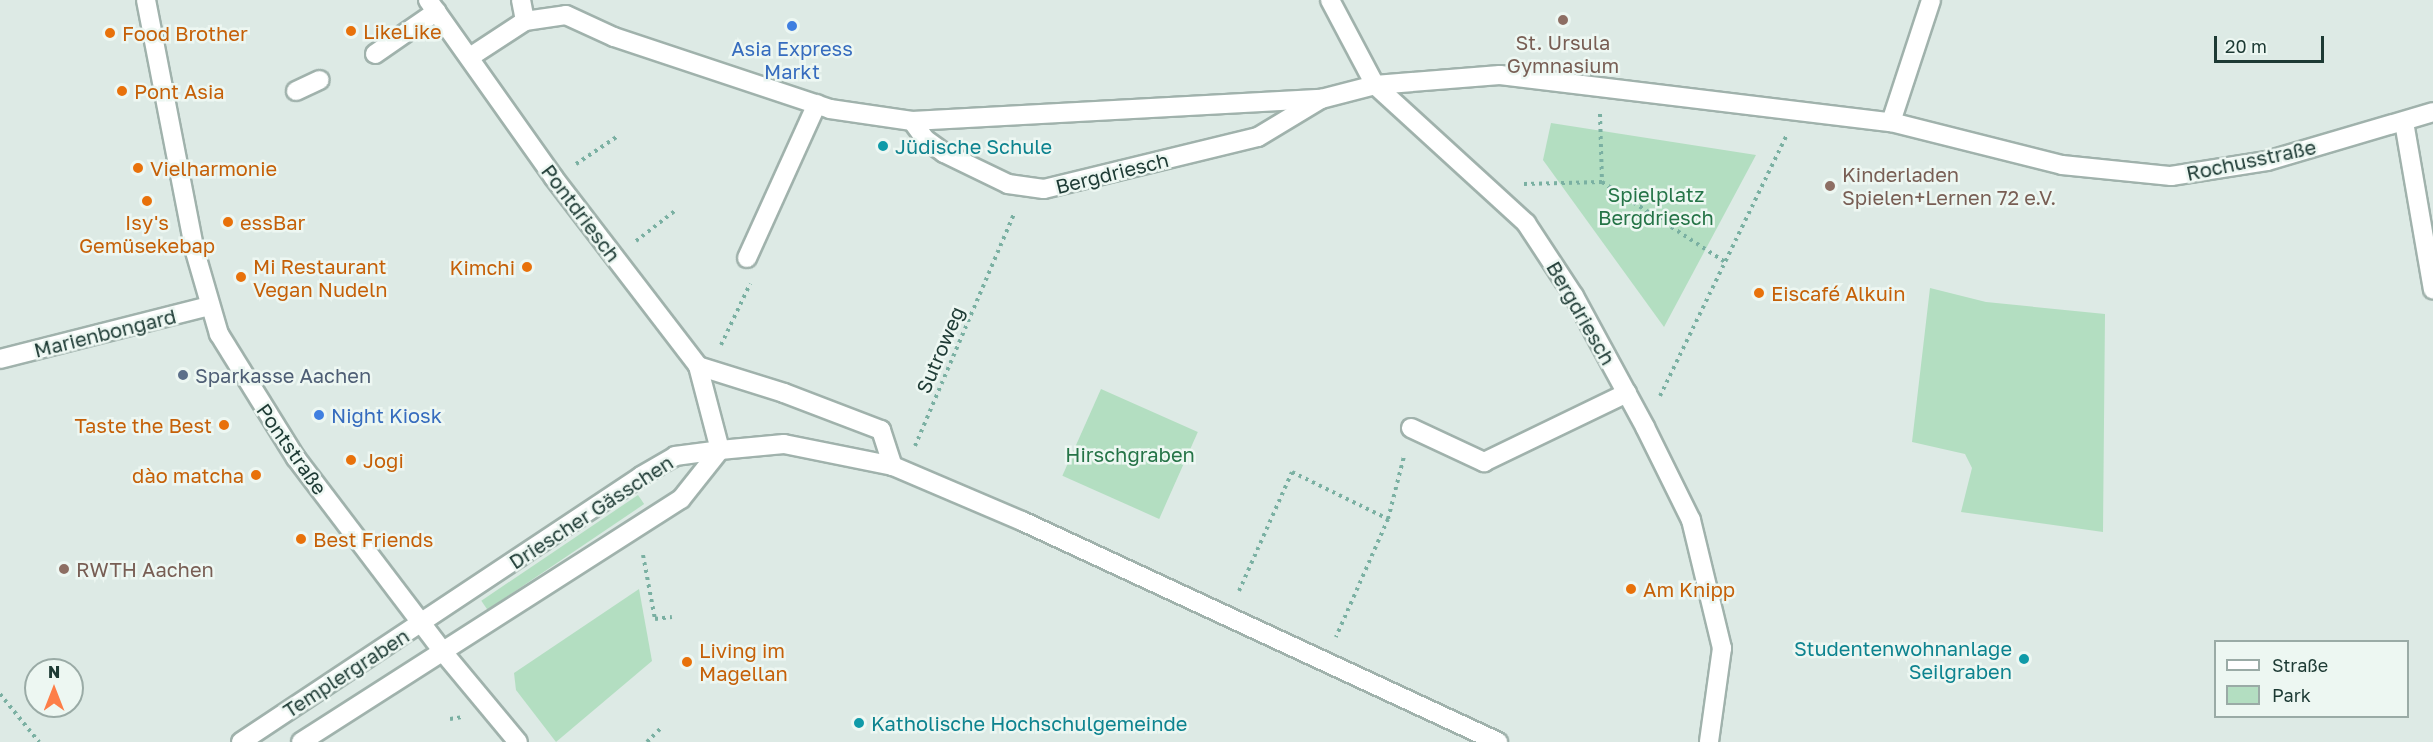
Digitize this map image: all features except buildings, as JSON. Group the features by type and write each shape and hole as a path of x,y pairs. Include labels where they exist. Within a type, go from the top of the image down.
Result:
{"street":[{"name":"Pontstraße","path":"146,0 194,248 209,306 225,344 296,458 421,624 518,742"},
{"path":"521,0 525,21"},
{"path":"1330,0 1375,85"},
{"path":"1891,122 1931,0"},
{"path":"375,54 432,6"},
{"name":"Pontdriesch","path":"432,6 554,178 698,366 720,450"},
{"path":"470,57 525,21 550,15 581,19 624,40 817,104 747,258"},
{"name":"Bergdriesch","path":"817,104 878,118 912,121 1321,99 1375,85 1500,75 1796,113 1891,122"},
{"path":"296,91 320,80"},
{"name":"Bergdriesch","path":"1375,85 1526,223 1574,296 1645,427 1691,520 1722,648 1709,742"},
{"name":"Bergdriesch","path":"912,121 925,139 944,153 1008,184 1044,189 1258,137 1321,99"},
{"name":"Rochusstraße","path":"1891,122 2062,165 2171,176 2267,161 2433,112"},
{"path":"2404,122 2433,290"},
{"name":"Marienbongard","path":"0,359 209,306"},
{"path":"698,366 766,386 881,430 899,469"},
{"path":"1411,428 1484,462 1627,393"},
{"path":"720,450 784,444 838,452 899,469 1022,521 1498,742"},
{"name":"Driescher Gässchen","path":"421,624 675,456 720,450"},
{"name":"Driescher Gässchen","path":"443,652 681,500 720,450"},
{"name":"Templergraben","path":"241,742 421,624"},
{"name":"Templergraben","path":"301,742 443,652"}],"path":[{"path":"1599,88 1602,183"},
{"path":"1645,427 1796,113"},
{"path":"554,178 618,136"},
{"path":"1484,184 1602,183 1725,262"},
{"path":"614,258 676,210"},
{"name":"Sutroweg","path":"899,469 1003,240"},
{"path":"1325,663 1388,519 1411,428"},
{"path":"1227,617 1292,472 1388,519"},
{"path":"638,528 655,619 672,617"},
{"path":"0,694 39,742"},
{"path":"647,742 661,728"}],"green space":[{"name":"Spielplatz Bergdriesch","path":"1551,123 1756,155 1664,327 1543,160"},
{"path":"1930,288 1986,302 2105,314 2103,532 1961,512 1972,468 1965,454 1912,442"},
{"name":"Hirschgraben","path":"1101,389 1198,432 1159,519 1062,476"},
{"path":"638,495 644,504 487,610 481,601"},
{"path":"639,589 652,661 556,742 516,690 514,673"}],"place":[{"name":"St. Ursula Gymnasium","path":"1563,20"},
{"name":"Asia Express Markt","path":"792,26"},
{"name":"LikeLike","path":"351,31"},
{"name":"Food Brother","path":"110,33"},
{"name":"Pont Asia","path":"122,91"},
{"name":"Jüdische Schule","path":"883,146"},
{"name":"Vielharmonie","path":"138,168"},
{"name":"Kinderladen Spielen+Lernen 72 e.V.","path":"1830,186"},
{"name":"Isy's Gemüsekebap","path":"147,201"},
{"name":"essBar","path":"228,222"},
{"name":"Kimchi","path":"527,267"},
{"name":"Mi Restaurant Vegan Nudeln","path":"241,277"},
{"name":"Eiscafé Alkuin","path":"1759,293"},
{"name":"Sparkasse Aachen","path":"183,375"},
{"name":"Night Kiosk","path":"319,415"},
{"name":"Taste the Best","path":"224,425"},
{"name":"Jogi","path":"351,460"},
{"name":"dào matcha","path":"256,475"},
{"name":"Best Friends","path":"301,539"},
{"name":"RWTH Aachen","path":"64,569"},
{"name":"Am Knipp","path":"1631,589"},
{"name":"Studentenwohnanlage Seilgraben","path":"2024,659"},
{"name":"Living im Magellan","path":"687,662"},
{"name":"Katholische Hochschulgemeinde","path":"859,723"}]}
